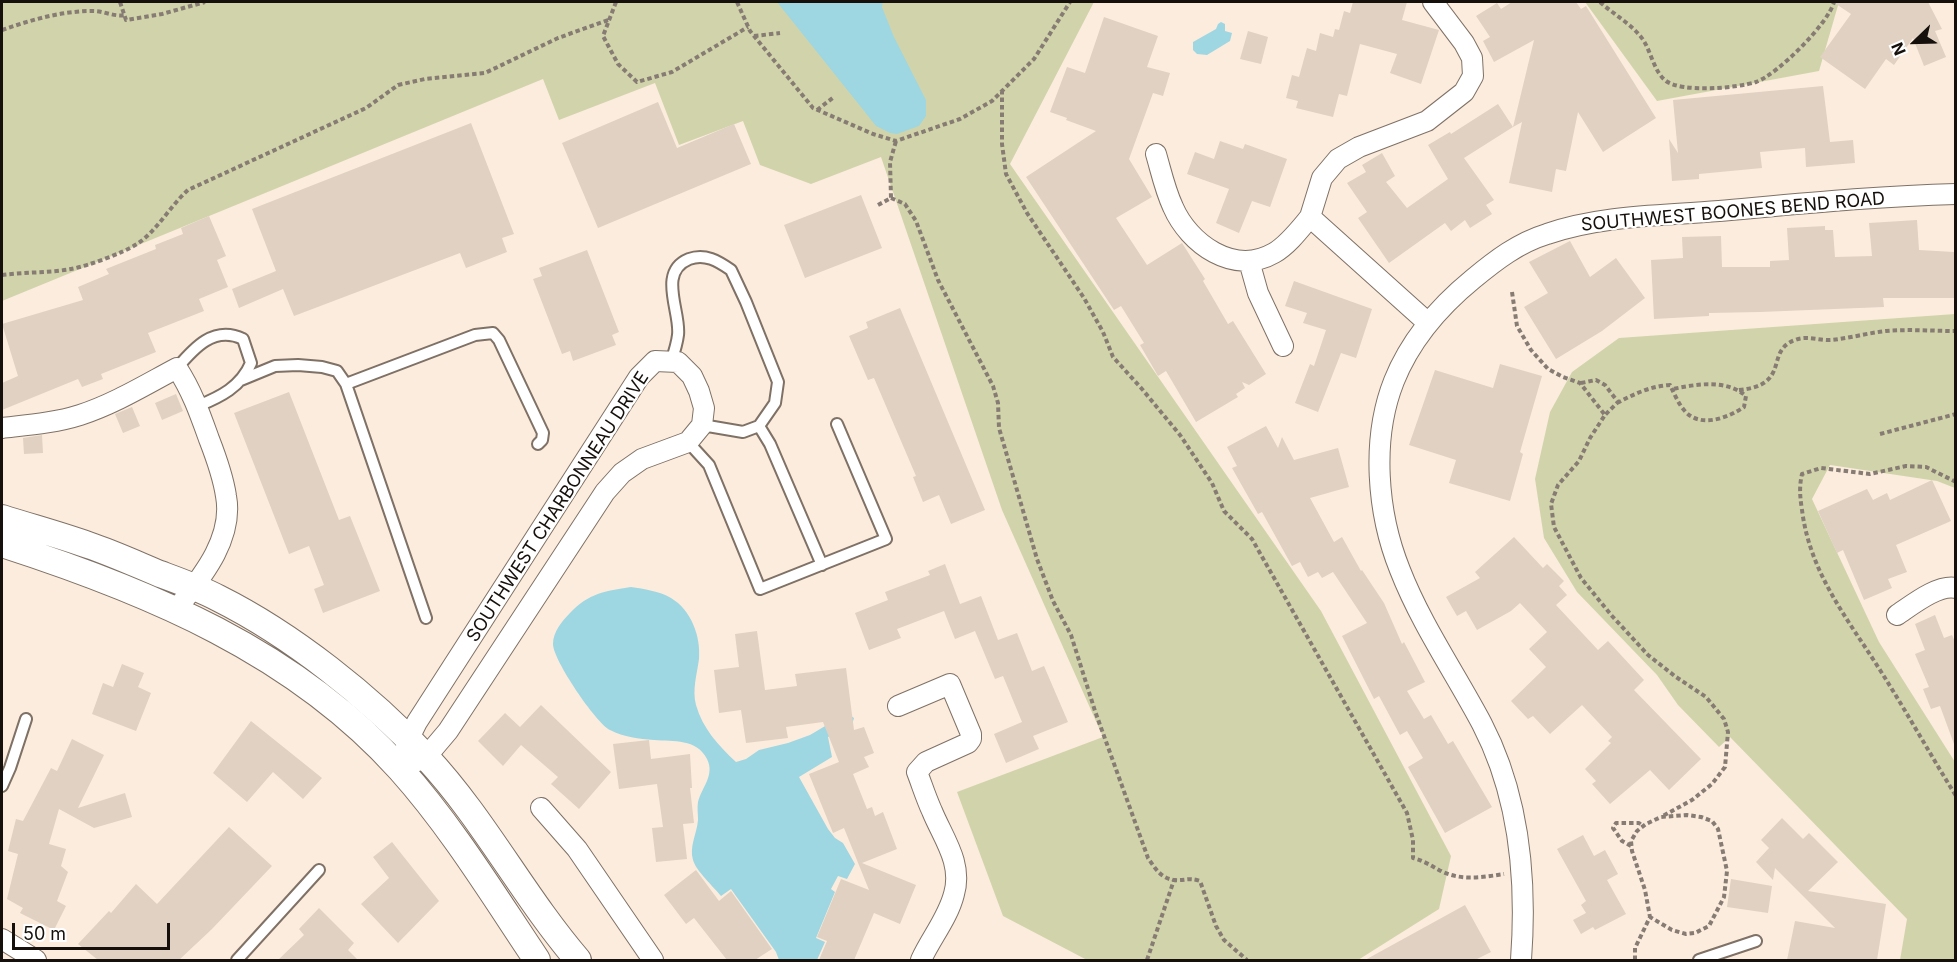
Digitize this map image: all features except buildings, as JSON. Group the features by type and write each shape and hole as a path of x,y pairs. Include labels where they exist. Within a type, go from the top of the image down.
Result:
{"street":[{"path":"1156,154 1172,206 1193,237 1226,259 1249,261 1274,253 1293,237 1310,217 1322,177 1338,159 1359,147 1427,121 1464,92 1473,76 1472,58 1464,43 1433,2"},
{"name":"SOUTHWEST BOONES BEND ROAD","path":"1521,960 1524,919 1521,865 1517,829 1509,794 1484,727 1415,602 1400,569 1389,535 1382,498 1380,460 1386,412 1398,374 1410,349 1428,323 1461,289 1498,258 1528,241 1568,227 1628,218 1956,194"},
{"path":"1310,217 1428,323"},
{"path":"1249,261 1258,293 1283,346"},
{"name":"SOUTHWEST CHARBONNEAU DRIVE","path":"417,748 417,722 639,377 655,362 678,362 692,376 704,408 702,425"},
{"path":"2,428 78,416 125,397 177,368 198,406 218,463 227,498 222,534 216,552 206,571 176,610"},
{"path":"688,442 702,425"},
{"name":"SOUTHWEST CHARBONNEAU DRIVE","path":"400,769 417,748 448,731 605,492 622,473 642,459 688,442"},
{"path":"2,518 88,545 194,587 272,629 318,661 374,707 417,748 451,786 545,919 578,960"},
{"path":"2,544 72,566 176,610 257,651 315,691 356,725 400,769 475,867 537,960"},
{"path":"1897,615 1928,595 1950,586 1956,588"},
{"path":"898,706 950,684 972,739 926,762 917,772 931,810 954,858 957,876 955,893 948,912 921,960"},
{"path":"541,808 577,849 652,960"},
{"path":"2,939 36,960"}],"lane":[{"path":"671,362 679,333 672,291 675,270 686,260 699,256 717,261 731,270 751,313 778,382 775,403 759,426 743,432 702,425"},
{"path":"346,384 475,335 493,333 499,340 543,433 542,440 538,444"},
{"path":"177,368 195,347 211,338 232,334 243,339 251,363 247,373 221,396 198,406"},
{"path":"241,380 276,366 298,365 337,371 346,384 426,618"},
{"path":"688,442 709,465 760,589 886,539 837,424"},
{"path":"759,426 770,444 822,565"},
{"path":"2,786 26,719"},
{"path":"237,960 319,870"},
{"path":"1699,960 1756,941"}],"path":[{"path":"120,2 126,20 162,14 205,2"},
{"path":"616,2 603,36 618,64 636,82 672,72 748,27"},
{"path":"737,2 754,36 794,87 817,110 873,134 896,141 960,119 992,101 1034,59 1070,2"},
{"path":"1600,2 1633,27 1644,40 1656,68 1666,81 1686,88 1709,89 1756,81 1776,69 1811,37 1831,12 1834,2"},
{"path":"2,30 45,16 94,11 125,15"},
{"path":"2,275 71,269 99,260 137,243 188,190 366,108 398,85 425,79 484,73 558,38 608,20"},
{"path":"754,36 780,33"},
{"path":"1002,90 1002,144 1006,174 1027,213 1084,298 1103,332 1113,357 1180,435 1212,483 1224,511 1252,539 1407,813 1413,840 1413,858 1460,877 1506,874"},
{"path":"817,110 834,97"},
{"path":"891,198 890,162 896,141"},
{"path":"878,205 891,198"},
{"path":"891,198 905,204 916,221 938,280 993,386 998,403 999,428 1037,559 1053,601 1071,635 1098,722 1148,858 1160,874 1174,880 1191,878 1200,881 1216,926 1224,940 1247,960"},
{"path":"1512,292 1517,326 1532,350 1548,369 1563,378 1580,383 1596,380 1605,385 1617,403"},
{"path":"1673,389 1713,384 1739,390 1763,385 1769,380 1786,345 1804,338 1828,340 1887,331 1956,332"},
{"path":"1580,383 1605,415"},
{"path":"1635,960 1635,948 1650,916 1631,841 1643,826 1692,800 1712,784 1725,767 1728,732 1724,718 1706,697 1648,655 1581,578 1554,527 1551,504 1558,485 1579,461 1605,415 1617,403 1635,393 1670,385 1684,411 1697,420 1718,420 1735,414 1744,407 1746,396 1739,390"},
{"path":"1880,434 1956,414"},
{"path":"1956,482 1926,467 1906,466 1870,474 1821,468 1802,474 1799,488 1804,531 1816,567 1956,796"},
{"path":"1650,916 1672,930 1695,933 1709,926 1724,897 1727,871 1718,830 1712,821 1687,815 1661,817"},
{"path":"1632,846 1622,841 1613,828 1616,824 1639,823 1643,826"},
{"path":"1147,960 1174,880"}],"green space":[{"path":"2,2 1094,2 1010,164 1321,611 1451,856 1439,909 1358,960 1087,960 1003,916 957,792 1103,737 1002,510 881,157 811,184 760,165 743,121 679,145 655,83 559,120 543,79 2,301"},
{"path":"1585,2 1839,2 1819,71 1657,101"},
{"path":"1955,314 1955,488 1937,481 1830,465 1812,499 1879,642 1955,762 1955,960 1900,960 1907,919 1730,737 1719,747 1678,705 1657,675 1577,592 1544,538 1535,479 1550,412 1572,372 1619,338"}],"water":[{"path":"777,2 883,2 882,7 894,37 926,100 926,116 919,126 897,134 876,126"},
{"path":"1221,22 1225,24 1225,31 1232,33 1230,41 1207,55 1197,54 1193,50 1193,42 1216,29"},
{"path":"631,587 671,598 684,609 689,617 696,633 699,650 695,688 696,705 712,736 736,762 746,759 759,750 810,735 847,713 854,718 851,728 828,737 832,757 799,777 828,829 835,838 843,843 855,864 847,879 838,876 831,889 835,892 816,938 825,942 817,960 779,960 776,952 731,889 721,896 695,864 692,850 698,820 698,802 710,770 702,752 697,747 684,742 637,738 610,730 586,704 560,663 553,640 558,627 567,616 591,597"}]}
